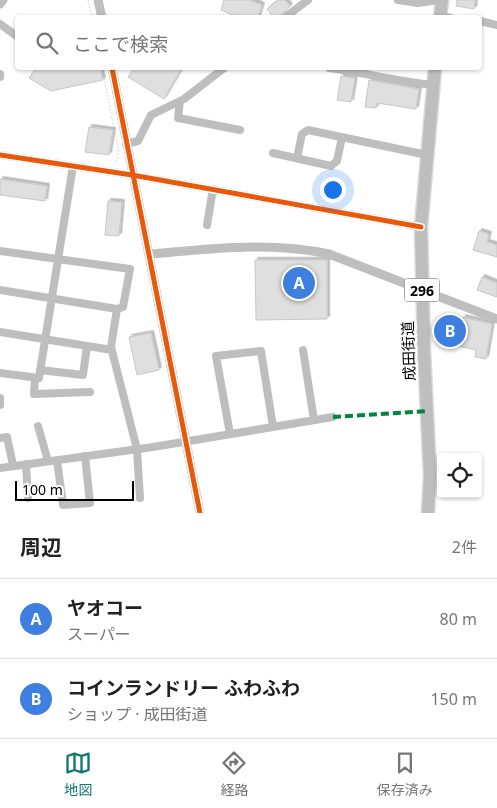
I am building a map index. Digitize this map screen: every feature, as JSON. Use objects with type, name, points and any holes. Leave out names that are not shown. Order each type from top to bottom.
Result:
[{"type":"highway","points":[[442,0],[444,15]]},
{"type":"highway","name":"成田街道","points":[[428,513],[430,475],[421,227],[435,70]]},
{"type":"street","points":[[0,4],[4,0]]},
{"type":"street","points":[[98,0],[101,15]]},
{"type":"street","points":[[288,15],[308,0]]},
{"type":"street","points":[[398,0],[418,3],[438,0]]},
{"type":"street","points":[[482,21],[497,24]]},
{"type":"street","points":[[0,24],[15,35]]},
{"type":"street","points":[[112,70],[200,513]]},
{"type":"street","points":[[126,144],[138,141],[151,115],[180,101],[221,70]]},
{"type":"street","points":[[342,70],[376,75],[402,82],[433,85]]},
{"type":"street","points":[[180,101],[178,118],[240,130]]},
{"type":"street","points":[[297,158],[304,131],[427,155]]},
{"type":"street","points":[[272,153],[331,166],[335,164],[342,137]]},
{"type":"street","points":[[0,155],[132,175],[421,227]]},
{"type":"street","points":[[0,373],[39,378],[73,166]]},
{"type":"street","points":[[207,225],[212,189]]},
{"type":"street","points":[[150,254],[250,246],[300,248],[329,254],[497,319]]},
{"type":"street","points":[[0,251],[130,269],[123,307],[117,309],[0,290]]},
{"type":"street","points":[[117,309],[112,350],[136,449],[140,498]]},
{"type":"street","points":[[0,332],[112,350]]},
{"type":"street","points":[[40,370],[82,375],[87,346]]},
{"type":"street","points":[[230,434],[216,356],[261,350],[274,426]]},
{"type":"street","points":[[304,350],[314,420]]},
{"type":"street","points":[[35,378],[34,394],[90,392]]},
{"type":"street","points":[[0,398],[0,405]]},
{"type":"street","points":[[0,468],[136,449],[334,417]]},
{"type":"street","points":[[38,426],[48,461]]},
{"type":"street","points":[[0,438],[7,437],[13,465]]},
{"type":"street","points":[[57,460],[64,505],[90,503],[85,456]]},
{"type":"street","points":[[26,464],[28,498]]},
{"type":"path","points":[[88,0],[91,15]]},
{"type":"path","points":[[102,70],[119,153],[117,160],[112,166]]},
{"type":"building","points":[[224,0],[250,0],[262,5],[259,15],[233,15],[221,10]]},
{"type":"building","points":[[278,0],[285,0],[290,6],[282,15],[272,15],[267,9]]},
{"type":"building","points":[[457,0],[475,0],[474,9],[456,6]]},
{"type":"building","points":[[35,70],[100,70],[103,80],[51,91],[29,78]]},
{"type":"building","points":[[133,70],[181,70],[164,99],[128,77]]},
{"type":"building","points":[[341,76],[355,78],[351,102],[337,100]]},
{"type":"building","points":[[369,80],[419,89],[416,109],[377,103],[376,108],[365,107]]},
{"type":"building","points":[[89,127],[113,130],[109,155],[85,152]]},
{"type":"building","points":[[0,179],[47,186],[45,201],[0,195]]},
{"type":"building","points":[[108,201],[122,202],[119,236],[105,235]]},
{"type":"building","points":[[479,231],[489,234],[487,242],[497,245],[497,257],[473,250]]},
{"type":"building","points":[[255,260],[327,260],[327,319],[256,320]]},
{"type":"building","points":[[482,277],[497,283],[497,297],[477,290]]},
{"type":"building","points":[[463,317],[492,324],[486,359],[475,357],[476,350],[458,346],[459,341],[444,337],[446,325],[451,320],[462,325]]},
{"type":"building","points":[[151,333],[159,370],[137,375],[129,337]]},
{"type":"marked path","points":[[333,417],[427,411]]},
{"type":"cycle path","points":[[112,70],[200,513]]},
{"type":"cycle path","points":[[0,155],[132,175],[421,227]]},
{"type":"place","name":"ヤオコー","points":[[299,283]]},
{"type":"place","name":"コインランドリー ふわふわ","points":[[450,331]]}]
